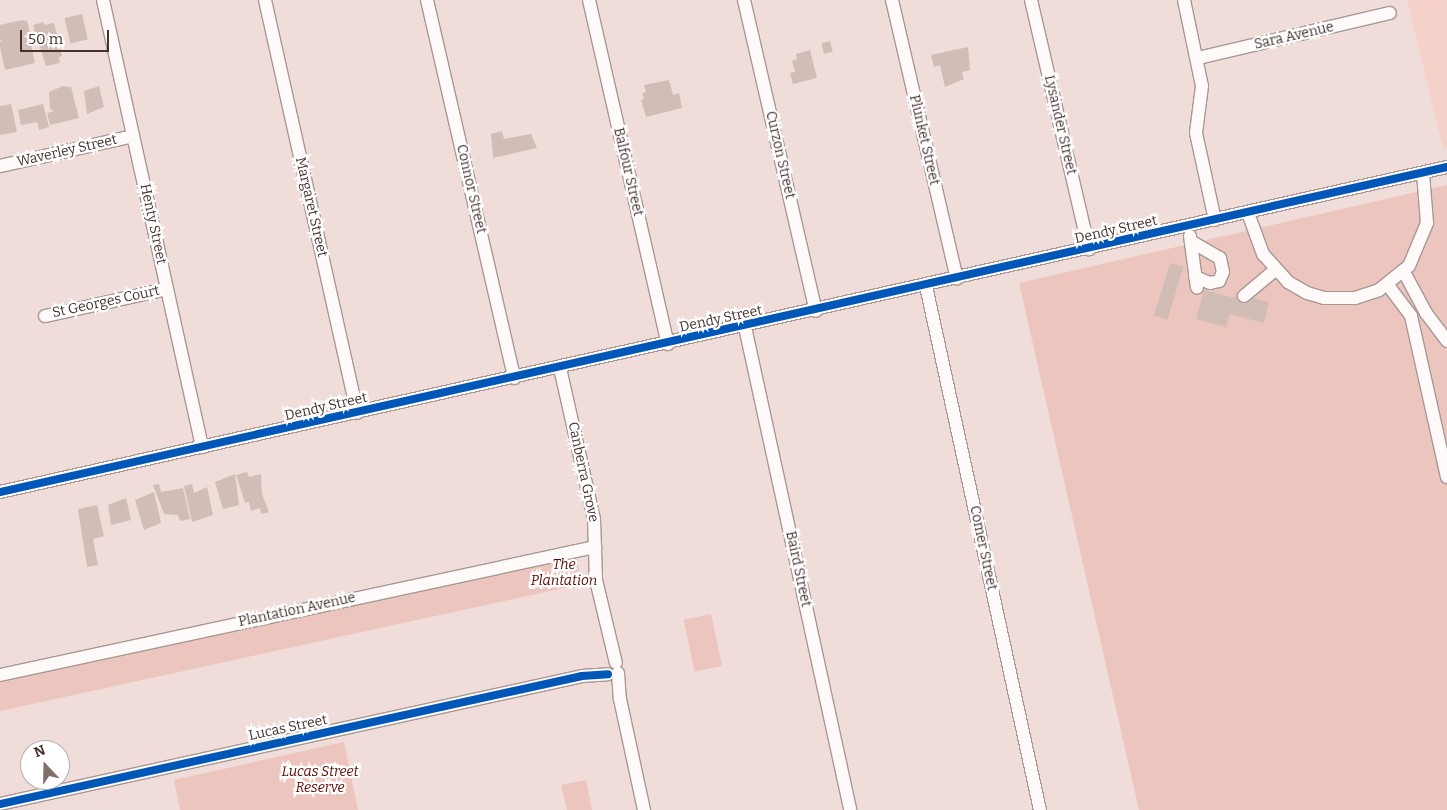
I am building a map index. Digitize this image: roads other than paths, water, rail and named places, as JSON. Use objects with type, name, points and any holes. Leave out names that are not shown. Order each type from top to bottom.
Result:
[{"type":"street","name":"Henty Street","points":[[103,0],[202,447]]},
{"type":"street","name":"Margaret Street","points":[[265,0],[357,413]]},
{"type":"street","name":"Connor Street","points":[[427,0],[514,378]]},
{"type":"street","name":"Balfour Street","points":[[588,0],[668,344]]},
{"type":"street","name":"Curzon Street","points":[[744,0],[816,311]]},
{"type":"street","name":"Plunket Street","points":[[892,0],[957,279]]},
{"type":"street","name":"Lysander Street","points":[[1031,0],[1089,249]]},
{"type":"street","points":[[1184,0],[1198,58],[1202,96],[1196,133],[1215,220]]},
{"type":"street","name":"Sara Avenue","points":[[1198,58],[1390,13]]},
{"type":"street","name":"Waverley Street","points":[[0,166],[133,136]]},
{"type":"street","name":"Dendy Street","points":[[0,492],[745,327],[1447,167]]},
{"type":"street","points":[[1248,213],[1257,243],[1275,270],[1298,289],[1324,298],[1355,298],[1387,284],[1404,272],[1416,252],[1426,223],[1423,173]]},
{"type":"street","points":[[1188,226],[1192,242],[1196,283],[1219,281],[1223,272],[1220,258],[1192,242]]},
{"type":"street","points":[[1244,296],[1275,270]]},
{"type":"street","points":[[1404,272],[1423,307],[1447,341]]},
{"type":"street","points":[[1387,284],[1411,316],[1447,477]]},
{"type":"street","name":"Comer Street","points":[[926,286],[1040,810]]},
{"type":"street","name":"St Georges Court","points":[[45,316],[167,289]]},
{"type":"street","points":[[1411,316],[1423,307]]},
{"type":"street","name":"Baird Street","points":[[745,327],[850,810]]},
{"type":"street","name":"Canberra Grove","points":[[560,368],[594,519],[594,568],[607,636],[611,669],[620,699],[644,810]]},
{"type":"street","name":"Plantation Avenue","points":[[0,675],[595,547]]},
{"type":"street","name":"Lucas Street","points":[[0,804],[611,669]]},
{"type":"park label","name":"The Plantation","points":[[564,574]]},
{"type":"park label","name":"Lucas Street Reserve","points":[[320,780]]}]
